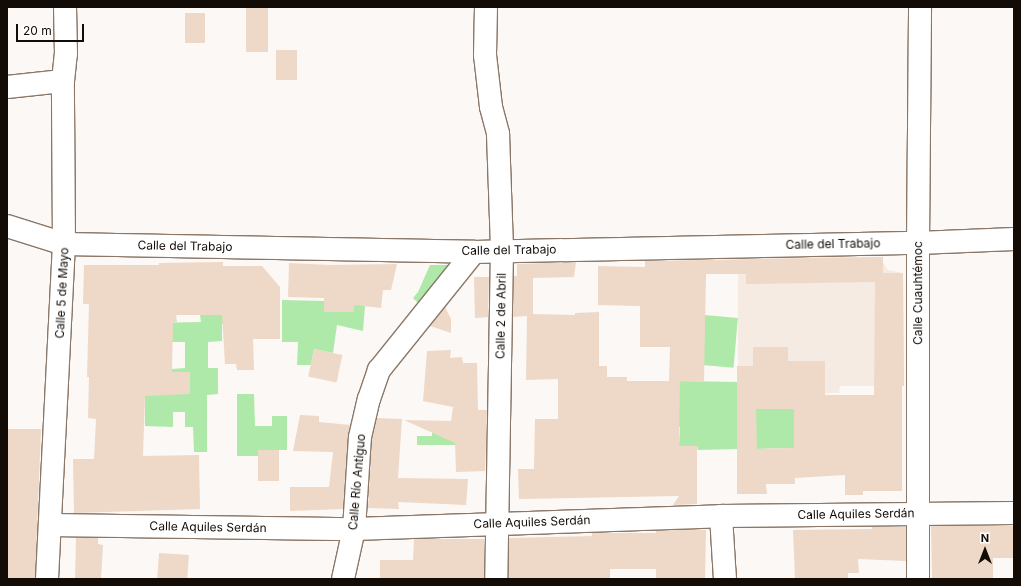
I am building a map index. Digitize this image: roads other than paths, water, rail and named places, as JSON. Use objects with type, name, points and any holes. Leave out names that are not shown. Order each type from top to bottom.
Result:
[{"type":"street","name":"Calle 5 de Mayo","points":[[47,579],[64,244],[64,81],[66,54],[64,7]]},
{"type":"street","name":"Calle 2 de Abril","points":[[486,7],[485,55],[491,107],[498,134],[502,250],[496,579]]},
{"type":"street","name":"Calle Cuauhtémoc","points":[[918,579],[920,7]]},
{"type":"street","points":[[7,87],[64,81]]},
{"type":"street","name":"Calle del Trabajo","points":[[7,226],[64,244],[474,252],[502,250],[918,243],[1014,239]]},
{"type":"street","name":"Calle Río Antiguo","points":[[343,579],[354,529],[360,437],[369,399],[379,370],[474,252]]},
{"type":"street","name":"Calle Aquiles Serdán","points":[[50,525],[354,529],[721,516],[1014,513]]},
{"type":"street","points":[[721,516],[725,579]]}]
